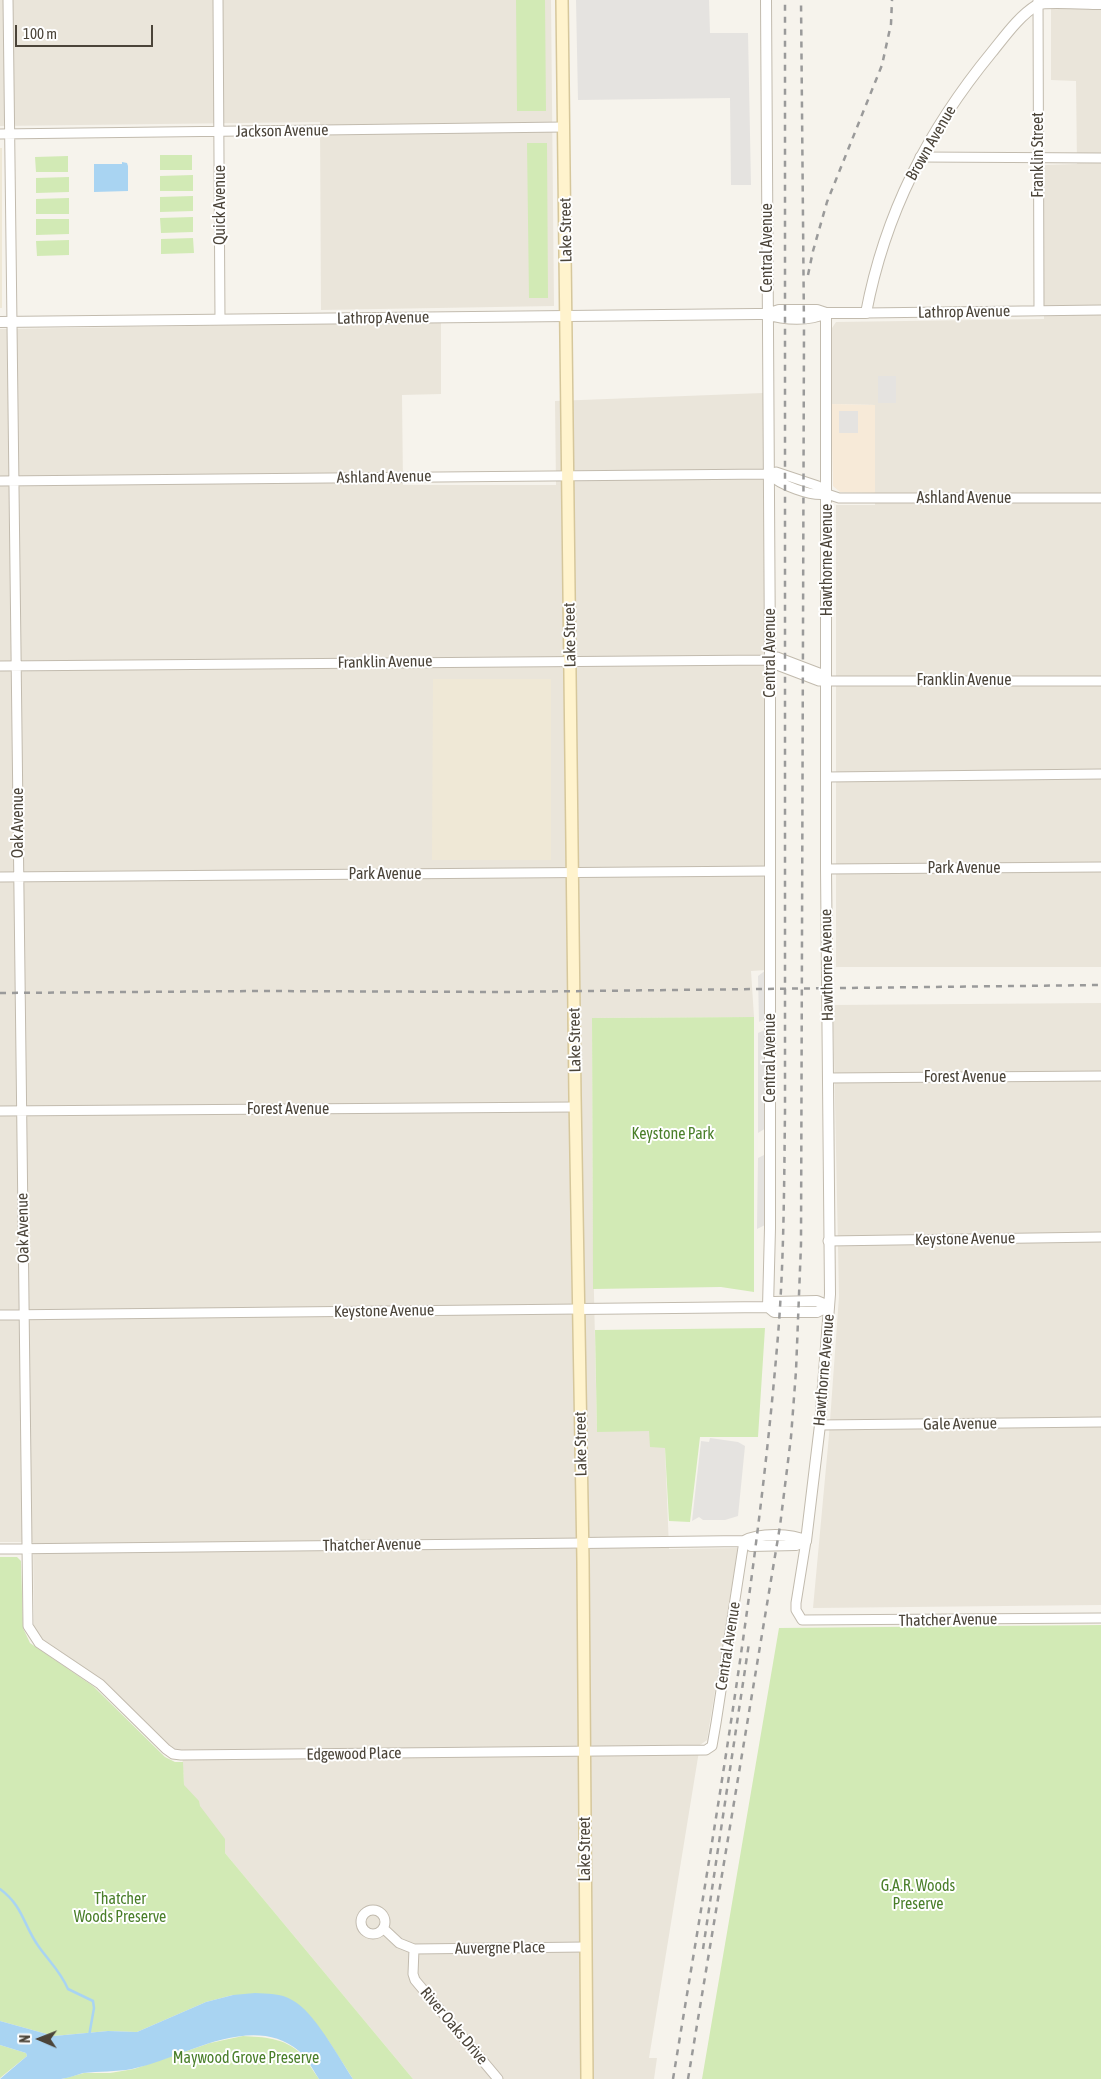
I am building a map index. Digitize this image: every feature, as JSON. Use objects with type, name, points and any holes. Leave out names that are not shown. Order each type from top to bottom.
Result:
[{"type":"main road","name":"Lake Street","points":[[562,0],[575,1106],[583,1543],[587,2079]]},
{"type":"street","name":"Oak Avenue","points":[[8,0],[4,134],[12,321],[28,1626],[39,1643]]},
{"type":"street","name":"Quick Avenue","points":[[218,0],[220,319]]},
{"type":"street","name":"Central Avenue","points":[[766,0],[770,660],[770,1228],[768,1307]]},
{"type":"street","points":[[1040,1],[1101,4]]},
{"type":"street","name":"Brown Avenue","points":[[866,313],[878,263],[899,201],[935,130],[973,75],[1021,18],[1040,1]]},
{"type":"street","name":"Franklin Street","points":[[1039,311],[1040,1]]},
{"type":"street","name":"Jackson Avenue","points":[[4,134],[564,127]]},
{"type":"street","points":[[920,157],[1101,158]]},
{"type":"street","name":"Lathrop Avenue","points":[[0,322],[767,314],[779,310],[818,310],[826,313],[1101,310]]},
{"type":"street","name":"Hawthorne Avenue","points":[[798,1615],[796,1603],[806,1541],[820,1425],[830,1306],[826,869],[826,313]]},
{"type":"street","name":"Ashland Avenue","points":[[0,481],[769,474],[776,472],[818,486],[827,494],[839,498],[1101,498]]},
{"type":"street","name":"Franklin Avenue","points":[[0,666],[570,660],[770,660],[777,657],[819,673],[827,680],[1101,681]]},
{"type":"street","points":[[827,777],[1101,774]]},
{"type":"street","name":"Park Avenue","points":[[826,869],[1101,867]]},
{"type":"street","name":"Park Avenue","points":[[0,877],[770,871]]},
{"type":"street","name":"Forest Avenue","points":[[828,1078],[1101,1076]]},
{"type":"street","name":"Forest Avenue","points":[[0,1111],[575,1106]]},
{"type":"street","name":"Keystone Avenue","points":[[828,1240],[1101,1237]]},
{"type":"street","name":"Keystone Avenue","points":[[0,1315],[768,1307],[774,1302],[808,1301],[816,1301],[830,1306]]},
{"type":"street","name":"Gale Avenue","points":[[820,1425],[1101,1422]]},
{"type":"street","name":"Central Avenue","points":[[709,1749],[716,1723],[744,1541]]},
{"type":"street","name":"Thatcher Avenue","points":[[0,1549],[744,1541],[751,1546],[796,1546],[806,1541]]},
{"type":"street","name":"Thatcher Avenue","points":[[798,1615],[802,1620],[807,1621],[1101,1618]]},
{"type":"street","name":"Edgewood Place","points":[[39,1643],[100,1684],[173,1754],[709,1749]]},
{"type":"street","points":[[383,1928],[399,1943],[414,1949]]},
{"type":"street","name":"Auvergne Place","points":[[414,1949],[585,1947]]},
{"type":"street","name":"River Oaks Drive","points":[[414,1949],[413,1974],[415,1980],[498,2079]]},
{"type":"shaded area","points":[[0,0],[551,0],[554,306],[321,310],[320,122],[0,126]]},
{"type":"shaded area","points":[[576,0],[709,0],[710,33],[748,33],[751,185],[731,185],[730,98],[578,100]]},
{"type":"shaded area","points":[[1101,0],[1101,967],[836,967],[836,505],[875,505],[875,405],[831,404],[832,328],[836,322],[1044,319],[1044,165],[1077,164],[1076,81],[1051,80],[1051,2]]},
{"type":"shaded area","points":[[0,148],[2,148],[2,308],[0,308]]},
{"type":"shaded area","points":[[441,322],[441,394],[402,395],[403,485],[556,485],[555,401],[763,393],[766,970],[751,971],[754,1017],[592,1018],[593,1250],[597,1431],[650,1431],[665,1448],[669,1549],[738,1548],[707,1740],[700,1745],[649,2058],[657,2058],[654,2079],[413,2079],[225,1853],[184,1786],[182,1751],[169,1745],[101,1679],[38,1636],[34,1626],[33,1542],[0,1542],[0,329]]},
{"type":"shaded area","points":[[878,376],[896,376],[896,403],[878,403]]},
{"type":"shaded area","points":[[831,404],[875,405],[875,493],[840,492],[833,486]]},
{"type":"shaded area","points":[[839,411],[858,411],[858,433],[839,433]]},
{"type":"shaded area","points":[[433,679],[551,679],[551,860],[432,860]]},
{"type":"shaded area","points":[[766,970],[766,1018],[759,1022],[758,976]]},
{"type":"shaded area","points":[[1101,1003],[1101,1605],[813,1608],[829,1435],[839,1296],[833,1005]]},
{"type":"shaded area","points":[[767,1029],[766,1128],[758,1133],[758,1033]]},
{"type":"shaded area","points":[[766,1154],[765,1225],[757,1229],[758,1158]]},
{"type":"shaded area","points":[[710,1438],[738,1442],[745,1446],[738,1516],[725,1520],[703,1520],[699,1517],[692,1521],[701,1441],[709,1442]]},
{"type":"green space","points":[[516,0],[545,0],[546,111],[517,111]]},
{"type":"green space","points":[[527,143],[547,143],[548,298],[529,298]]},
{"type":"green space","points":[[160,155],[192,155],[192,170],[160,170]]},
{"type":"green space","points":[[68,156],[68,172],[36,172],[35,157]]},
{"type":"green space","points":[[193,175],[193,191],[160,191],[160,176]]},
{"type":"green space","points":[[69,177],[69,192],[36,193],[36,178]]},
{"type":"green space","points":[[193,196],[193,211],[160,212],[160,197]]},
{"type":"green space","points":[[69,198],[69,214],[36,214],[36,199]]},
{"type":"green space","points":[[193,217],[193,232],[161,233],[160,218]]},
{"type":"green space","points":[[36,219],[69,219],[69,234],[36,235]]},
{"type":"green space","points":[[193,238],[194,253],[161,254],[161,239]]},
{"type":"green space","points":[[69,240],[69,255],[37,256],[36,241]]},
{"type":"green space","name":"Keystone Park","points":[[754,1017],[754,1292],[721,1287],[593,1289],[592,1018]]},
{"type":"green space","points":[[765,1328],[758,1437],[700,1437],[690,1522],[669,1521],[665,1448],[650,1447],[649,1431],[597,1432],[595,1330]]},
{"type":"green space","name":"Thatcher Woods Preserve","points":[[0,1557],[17,1557],[21,1561],[23,1628],[30,1643],[93,1686],[165,1757],[175,1762],[183,1762],[184,1785],[199,1801],[200,1806],[225,1839],[225,1853],[413,2079],[353,2079],[328,2040],[307,2013],[233,1995],[206,2002],[137,2032],[108,2031],[54,2036],[0,2021]]},
{"type":"green space","name":"G.A.R. Woods Preserve","points":[[1101,1625],[1101,2079],[702,2079],[779,1628]]},
{"type":"green space","name":"Maywood Grove Preserve","points":[[243,2036],[266,2038],[288,2044],[303,2056],[319,2079],[62,2079],[84,2073],[110,2073],[134,2069],[210,2043]]},
{"type":"green space","points":[[0,2045],[26,2053],[27,2056],[0,2078]]},
{"type":"water","points":[[122,162],[127,163],[128,166],[128,191],[94,192],[94,164],[122,164]]},
{"type":"water","points":[[255,1993],[283,1996],[300,2006],[317,2024],[353,2079],[319,2079],[299,2051],[280,2040],[260,2036],[238,2036],[216,2041],[152,2064],[132,2069],[83,2073],[61,2079],[0,2079],[27,2056],[26,2053],[0,2045],[0,2021],[54,2036],[108,2031],[137,2032],[206,2002],[233,1995]]},
{"type":"waterway","points":[[0,1889],[19,1909],[34,1939],[68,1989],[93,2001],[94,2008],[89,2036]]},
{"type":"railway","points":[[673,2079],[718,1805],[758,1531],[777,1347],[781,1288],[785,1112],[785,0]]},
{"type":"railway","points":[[688,2079],[780,1526],[791,1437],[796,1371],[801,1244],[804,328],[801,0]]},
{"type":"railway","points":[[808,275],[827,202],[882,65],[891,24],[892,0]]},
{"type":"railway","points":[[0,993],[501,992],[1101,985]]},
{"type":"railway","points":[[703,1949],[749,1643]]}]
